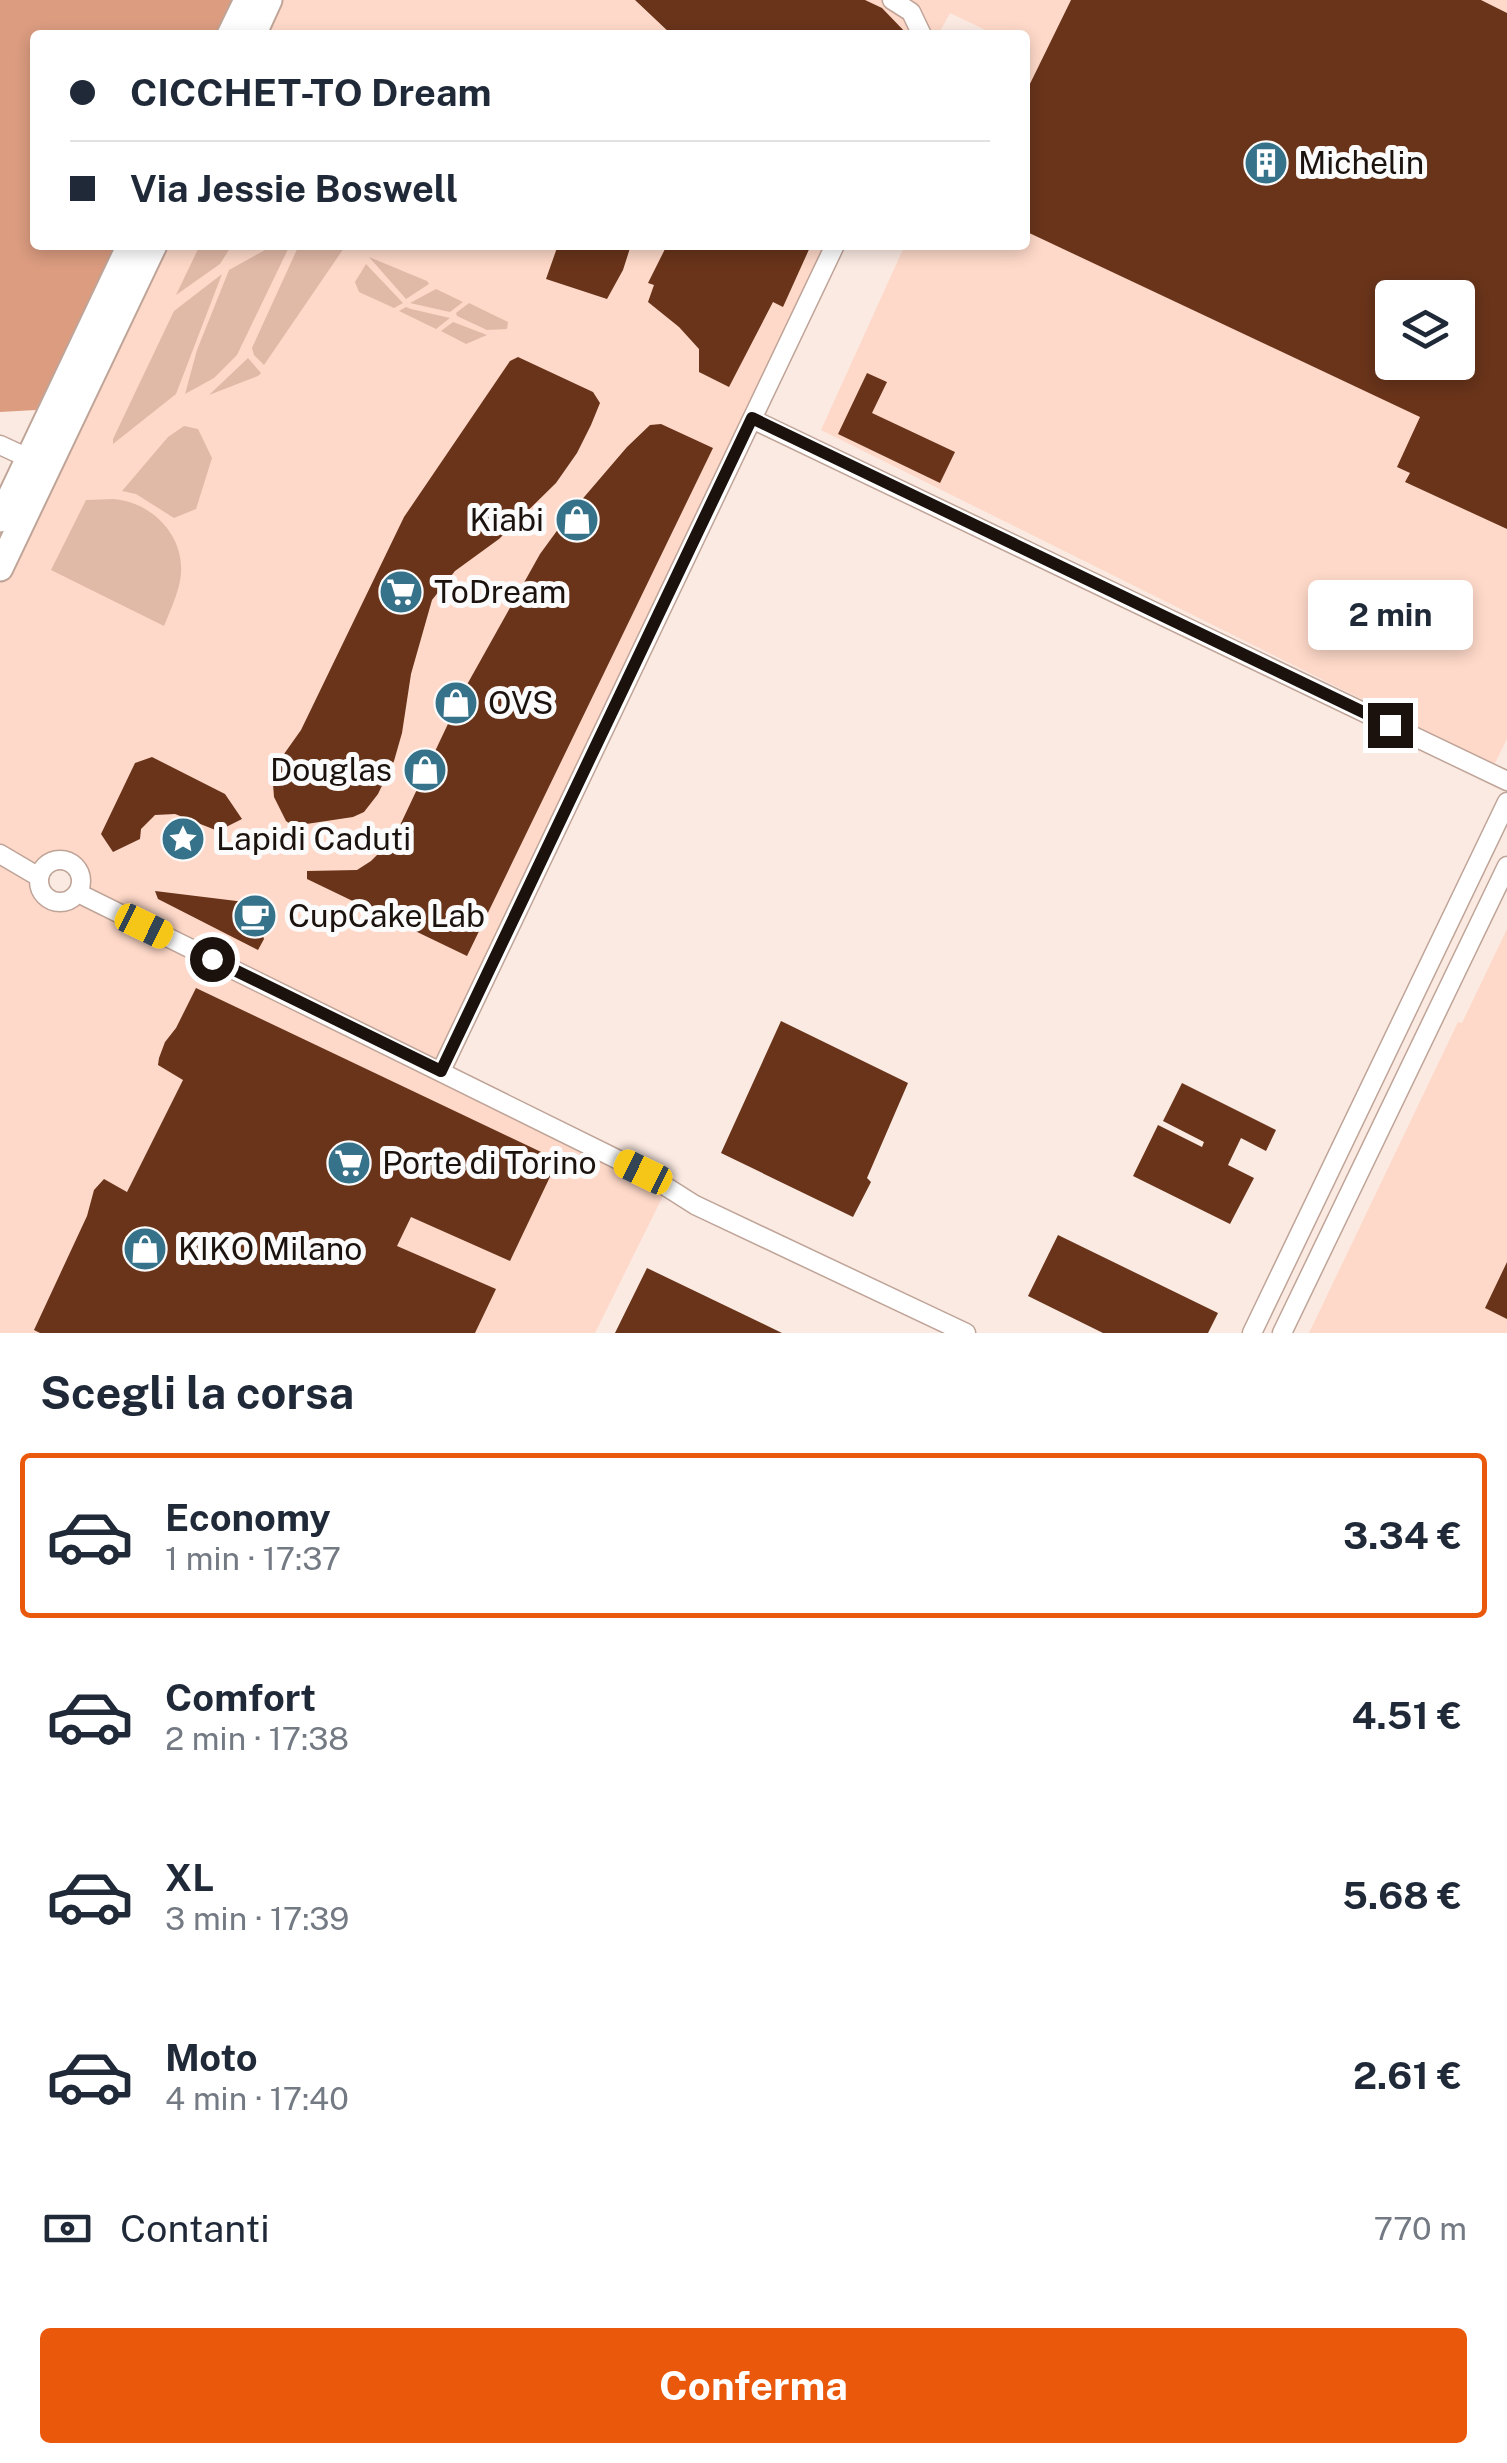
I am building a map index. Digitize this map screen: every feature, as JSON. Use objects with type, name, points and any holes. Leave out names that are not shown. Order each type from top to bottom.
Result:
[{"type":"main road","points":[[232,30],[246,0]]},
{"type":"main road","points":[[254,30],[269,0]]},
{"type":"main road","points":[[0,568],[39,463],[128,250]]},
{"type":"main road","points":[[0,518],[39,463],[151,250]]},
{"type":"street","points":[[892,0],[911,12],[920,30]]},
{"type":"street","points":[[441,1071],[832,250]]},
{"type":"street","points":[[752,418],[1507,781]]},
{"type":"street","points":[[0,445],[39,463]]},
{"type":"street","points":[[1252,1333],[1507,802]]},
{"type":"street","points":[[0,854],[39,877]]},
{"type":"street","points":[[67,861],[80,875],[78,893],[68,901],[54,902],[41,892],[39,877],[48,864],[67,861]]},
{"type":"street","points":[[1282,1333],[1507,866]]},
{"type":"street","points":[[78,893],[643,1172],[695,1205],[966,1333]]},
{"type":"street","points":[[1446,928],[1471,940]]},
{"type":"shaded area","points":[[0,0],[237,0],[222,30],[30,30],[30,250],[115,250],[36,410],[0,412]]},
{"type":"shaded area","name":"Michelin","points":[[269,0],[1507,0],[1507,739],[1494,765],[821,430],[903,250],[1030,250],[1030,30],[986,30],[950,13],[941,30],[255,30]]},
{"type":"shaded area","points":[[152,250],[834,250],[441,1071],[667,1188],[595,1333],[0,1333],[0,568]],"holes":[[[54,861],[73,864],[81,875],[81,887],[68,901],[48,899],[39,887],[43,868]]]},
{"type":"shaded area","points":[[198,250],[229,250],[220,264],[176,295]]},
{"type":"shaded area","points":[[265,250],[288,250],[237,355],[214,378],[185,394],[197,350],[229,270]]},
{"type":"shaded area","points":[[297,250],[343,250],[264,365],[252,348]]},
{"type":"shaded area","points":[[369,257],[427,281],[429,284],[406,299]]},
{"type":"shaded area","points":[[366,264],[403,303],[394,308],[359,292],[355,282]]},
{"type":"shaded area","points":[[222,274],[176,394],[113,444],[174,311]]},
{"type":"shaded area","points":[[436,289],[463,302],[450,312],[410,303]]},
{"type":"shaded area","points":[[469,303],[508,322],[507,329],[487,330],[457,316]]},
{"type":"shaded area","points":[[406,307],[450,318],[436,329],[399,311]]},
{"type":"shaded area","points":[[453,322],[487,335],[466,344],[441,331]]},
{"type":"shaded area","points":[[248,358],[261,373],[258,376],[209,395]]},
{"type":"shaded area","points":[[184,426],[198,429],[212,458],[196,509],[174,518],[136,494],[122,491],[168,437]]},
{"type":"shaded area","points":[[113,499],[142,507],[154,515],[165,525],[179,551],[180,581],[164,626],[51,570],[86,500]]},
{"type":"shaded area","points":[[1507,929],[1507,1333],[1309,1333],[1458,1022],[1462,1023]]},
{"type":"building","points":[[635,0],[865,0],[882,8],[903,30],[667,30]]},
{"type":"building","name":"Michelin","points":[[1071,0],[1481,0],[1507,13],[1507,529],[1405,482],[1410,473],[1397,467],[1420,417],[1030,233],[1030,84]]},
{"type":"building","points":[[556,250],[629,250],[607,299],[546,279]]},
{"type":"building","points":[[664,250],[809,250],[783,307],[773,302],[729,387],[699,372],[699,349],[648,302],[654,285],[648,283]]},
{"type":"building","name":"ToDream","points":[[518,357],[593,392],[600,403],[591,425],[556,483],[499,539],[455,571],[432,600],[411,674],[402,733],[378,794],[364,812],[353,817],[293,826],[286,821],[274,797],[272,771],[301,730],[404,517],[510,361]]},
{"type":"building","points":[[867,373],[887,382],[872,413],[955,452],[940,483],[838,434]]},
{"type":"building","points":[[661,424],[713,448],[467,956],[307,879],[307,871],[357,870],[394,838],[464,690],[540,554],[627,447],[650,425]]},
{"type":"building","points":[[152,757],[225,794],[242,819],[218,831],[175,814],[155,815],[141,829],[140,839],[113,852],[101,834],[135,763]]},
{"type":"building","points":[[155,891],[253,903],[264,939],[258,950],[158,899]]},
{"type":"building","name":"Porte di Torino","points":[[196,988],[558,1160],[510,1261],[411,1217],[397,1246],[496,1289],[475,1333],[34,1330],[87,1216],[94,1190],[104,1179],[127,1192],[183,1080],[158,1065],[165,1042]]},
{"type":"building","points":[[781,1021],[908,1083],[867,1178],[871,1182],[853,1217],[721,1153]]},
{"type":"building","points":[[1182,1083],[1276,1130],[1266,1151],[1241,1138],[1228,1165],[1254,1178],[1230,1224],[1133,1176],[1158,1125],[1202,1147],[1204,1142],[1163,1121]]},
{"type":"building","points":[[1058,1235],[1218,1313],[1208,1333],[1103,1333],[1028,1296]]},
{"type":"building","points":[[1507,1262],[1507,1319],[1485,1308]]},
{"type":"building","points":[[647,1268],[782,1333],[615,1333]]},
{"type":"place","name":"Michelin","points":[[1266,163]]},
{"type":"place","name":"Kiabi","points":[[577,520]]},
{"type":"place","name":"ToDream","points":[[401,592]]},
{"type":"place","name":"OVS","points":[[456,703]]},
{"type":"place","name":"Douglas","points":[[425,770]]},
{"type":"place","name":"Lapidi Caduti","points":[[183,839]]},
{"type":"place","name":"CupCake Lab","points":[[255,916]]},
{"type":"place","name":"Porte di Torino","points":[[349,1163]]},
{"type":"place","name":"KIKO Milano","points":[[145,1249]]},
{"type":"route","points":[[212,959],[441,1071],[752,418],[1390,725]]}]
